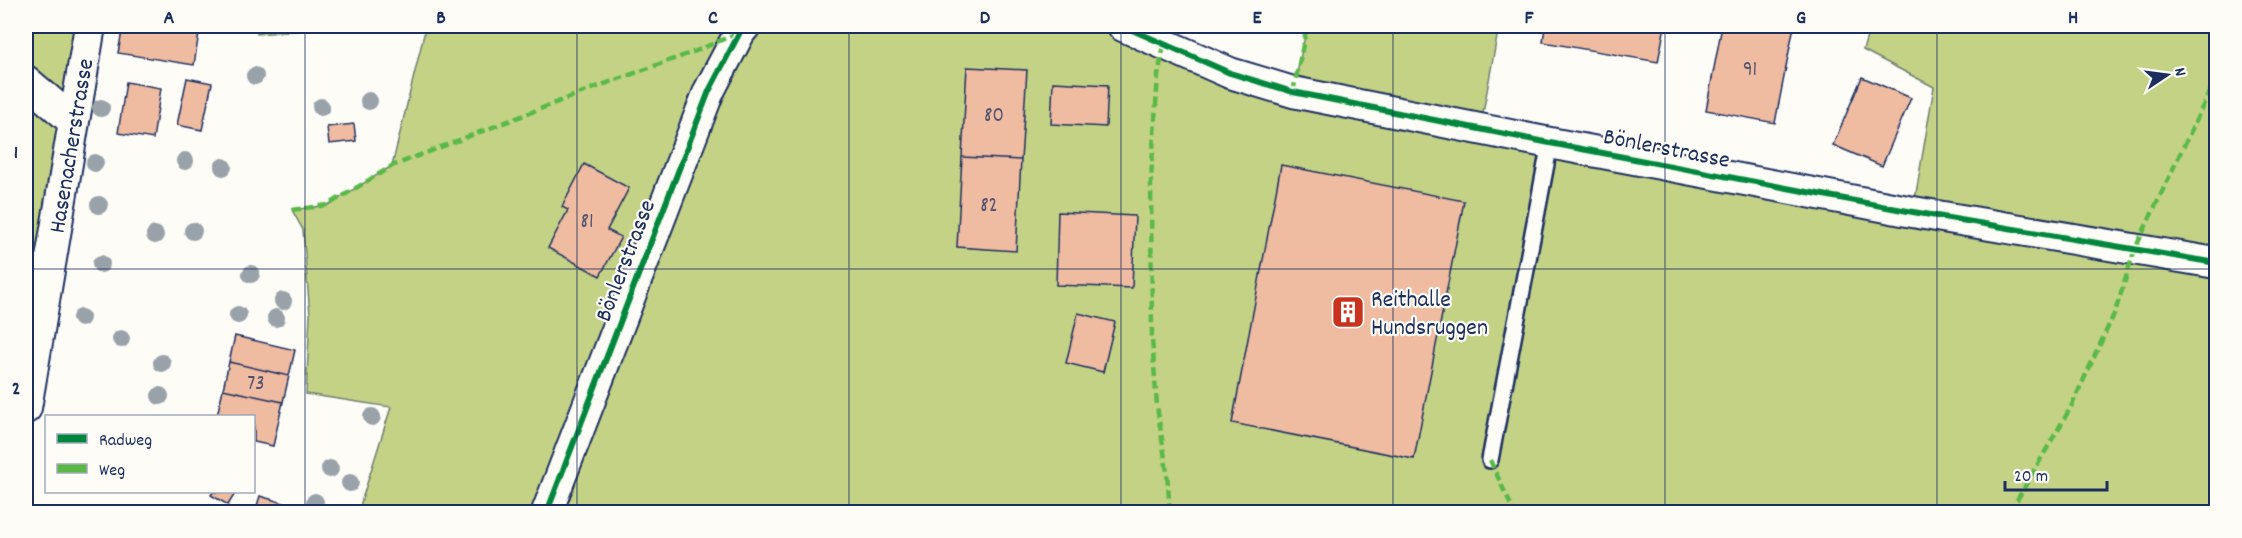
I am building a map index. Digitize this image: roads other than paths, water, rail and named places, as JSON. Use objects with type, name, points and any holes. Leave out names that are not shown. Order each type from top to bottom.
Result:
[{"type":"street","name":"Hasenacherstrasse","points":[[26,408],[90,26]]},
{"type":"street","name":"Bönlerstrasse","points":[[547,513],[709,91],[745,26]]},
{"type":"street","name":"Bönlerstrasse","points":[[1123,26],[1230,73],[1293,92],[1913,212],[2217,263]]},
{"type":"street","points":[[26,81],[73,122]]},
{"type":"lane","points":[[1490,460],[1550,143]]},
{"type":"place","name":"Reithalle Hundsruggen","points":[[1348,312]]}]
